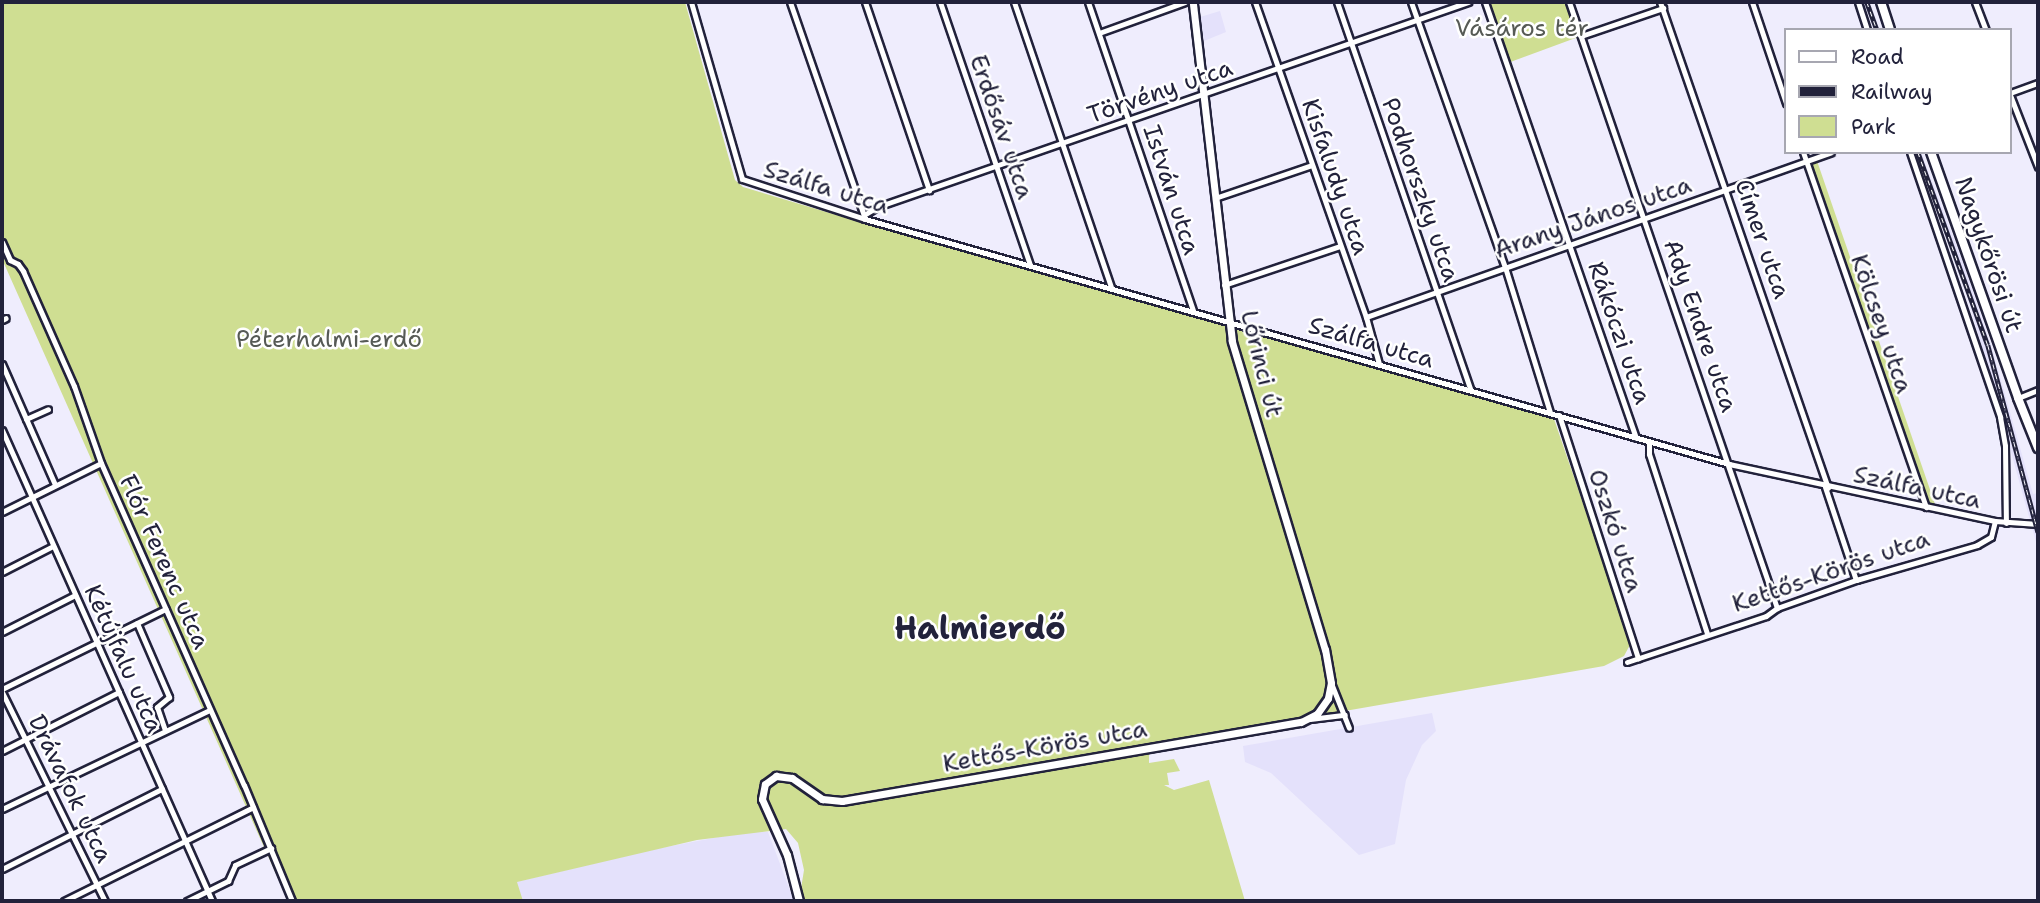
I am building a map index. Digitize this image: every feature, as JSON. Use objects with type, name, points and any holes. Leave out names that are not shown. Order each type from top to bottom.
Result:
[{"type":"main road","points":[[1881,2],[1889,28]]},
{"type":"main road","name":"Nagykőrösi út","points":[[1932,154],[2038,448]]},
{"type":"street","name":"Szálfa utca","points":[[691,2],[742,179],[1030,265],[1729,464],[1995,522]]},
{"type":"street","points":[[790,2],[864,217]]},
{"type":"street","points":[[865,2],[929,190]]},
{"type":"street","name":"Erdősáv utca","points":[[940,2],[1030,265]]},
{"type":"street","points":[[1014,2],[1111,287]]},
{"type":"street","name":"István utca","points":[[1088,2],[1193,310]]},
{"type":"street","points":[[1099,33],[1185,2]]},
{"type":"street","name":"Lőrinci út","points":[[1193,2],[1228,321],[1268,467],[1325,650],[1331,683]]},
{"type":"street","name":"Kisfaludy utca","points":[[1255,2],[1366,317],[1379,364]]},
{"type":"street","name":"Podhorszky utca","points":[[1337,2],[1470,389]]},
{"type":"street","points":[[1411,2],[1505,267],[1550,412]]},
{"type":"street","name":"Törvény utca","points":[[864,217],[877,207],[1063,145],[1468,2]]},
{"type":"street","name":"Rákóczi utca","points":[[1485,2],[1636,438]]},
{"type":"street","name":"Ady Endre utca","points":[[1569,2],[1777,608]]},
{"type":"street","points":[[1752,2],[1784,97]]},
{"type":"street","points":[[1858,2],[1866,28]]},
{"type":"street","points":[[1975,2],[1985,28]]},
{"type":"street","points":[[1581,36],[1661,5]]},
{"type":"street","name":"Címer utca","points":[[1661,5],[1727,190],[1856,580]]},
{"type":"street","points":[[2012,93],[2038,83]]},
{"type":"street","points":[[2012,99],[2038,167]]},
{"type":"street","name":"Kölcsey utca","points":[[1804,154],[1927,507]]},
{"type":"street","name":"Arany János utca","points":[[1366,317],[1826,154]]},
{"type":"street","points":[[1911,154],[2000,417],[2005,446],[2006,523]]},
{"type":"street","points":[[1215,198],[1312,165]]},
{"type":"street","name":"Flór Ferenc utca","points":[[2,242],[10,260],[18,264],[23,271],[74,386],[101,463],[292,901]]},
{"type":"street","points":[[1224,285],[1340,246]]},
{"type":"street","points":[[2,264],[10,260]]},
{"type":"street","points":[[2,364],[55,485]]},
{"type":"street","points":[[2018,398],[2038,390]]},
{"type":"street","points":[[26,419],[48,409]]},
{"type":"street","name":"Oszkó utca","points":[[1559,415],[1637,658]]},
{"type":"street","name":"Kétújfalu utca","points":[[2,430],[4,440],[32,496],[212,901]]},
{"type":"street","points":[[1649,442],[1649,454],[1707,634]]},
{"type":"street","points":[[2,512],[101,463]]},
{"type":"street","points":[[1995,522],[2038,524]]},
{"type":"street","name":"Kettős-Körös utca","points":[[1627,662],[1766,616],[1777,608],[1856,580],[1977,545],[1991,537],[1995,522]]},
{"type":"street","points":[[2,572],[53,545]]},
{"type":"street","points":[[2,632],[75,594]]},
{"type":"street","points":[[2,690],[165,609]]},
{"type":"street","points":[[137,623],[169,696],[157,707],[165,730]]},
{"type":"street","points":[[1331,683],[1349,728]]},
{"type":"street","points":[[1309,719],[1325,703],[1331,683]]},
{"type":"street","name":"Drávafok utca","points":[[2,690],[105,901]]},
{"type":"street","points":[[2,751],[119,692]]},
{"type":"street","points":[[2,809],[211,710]]},
{"type":"street","name":"Kettős-Körös utca","points":[[799,901],[787,855],[762,799],[763,789],[771,778],[787,776],[816,797],[842,801],[1095,760],[1309,719],[1345,715]]},
{"type":"street","points":[[2,869],[162,789]]},
{"type":"street","points":[[64,901],[253,807]]},
{"type":"street","points":[[187,901],[230,880],[235,865],[271,848]]},
{"type":"shaded area","points":[[1220,11],[1226,32],[1204,41],[1200,17]]},
{"type":"shaded area","points":[[1917,154],[1922,154],[1965,268],[1994,355],[2033,494],[2038,493],[2038,549],[1960,269]]},
{"type":"shaded area","points":[[1432,713],[1436,731],[1422,745],[1406,780],[1395,844],[1359,855],[1271,773],[1245,762],[1243,746]]},
{"type":"shaded area","points":[[745,832],[768,832],[794,901],[523,901],[516,882],[655,849]]},
{"type":"green space","name":"Péterhalmi-erdő","points":[[2,2],[685,2],[735,180],[743,187],[910,237],[973,252],[1554,419],[1631,643],[1624,656],[1604,666],[1149,745],[1149,763],[1174,759],[1180,771],[1167,773],[1169,785],[1164,785],[1174,790],[1209,780],[1245,901],[794,901],[793,897],[800,895],[804,870],[798,843],[786,829],[697,840],[517,882],[523,901],[288,901],[2,259]]},
{"type":"green space","name":"Vásáros tér","points":[[1485,2],[1569,2],[1581,36],[1505,64]]},
{"type":"green space","points":[[1816,158],[1937,510],[1926,507],[1807,162]]},
{"type":"railway","points":[[1867,2],[1876,28]]},
{"type":"railway","points":[[1919,154],[1988,345],[2038,532]]},
{"type":"district","name":"Halmierdő","points":[[980,628]]}]
